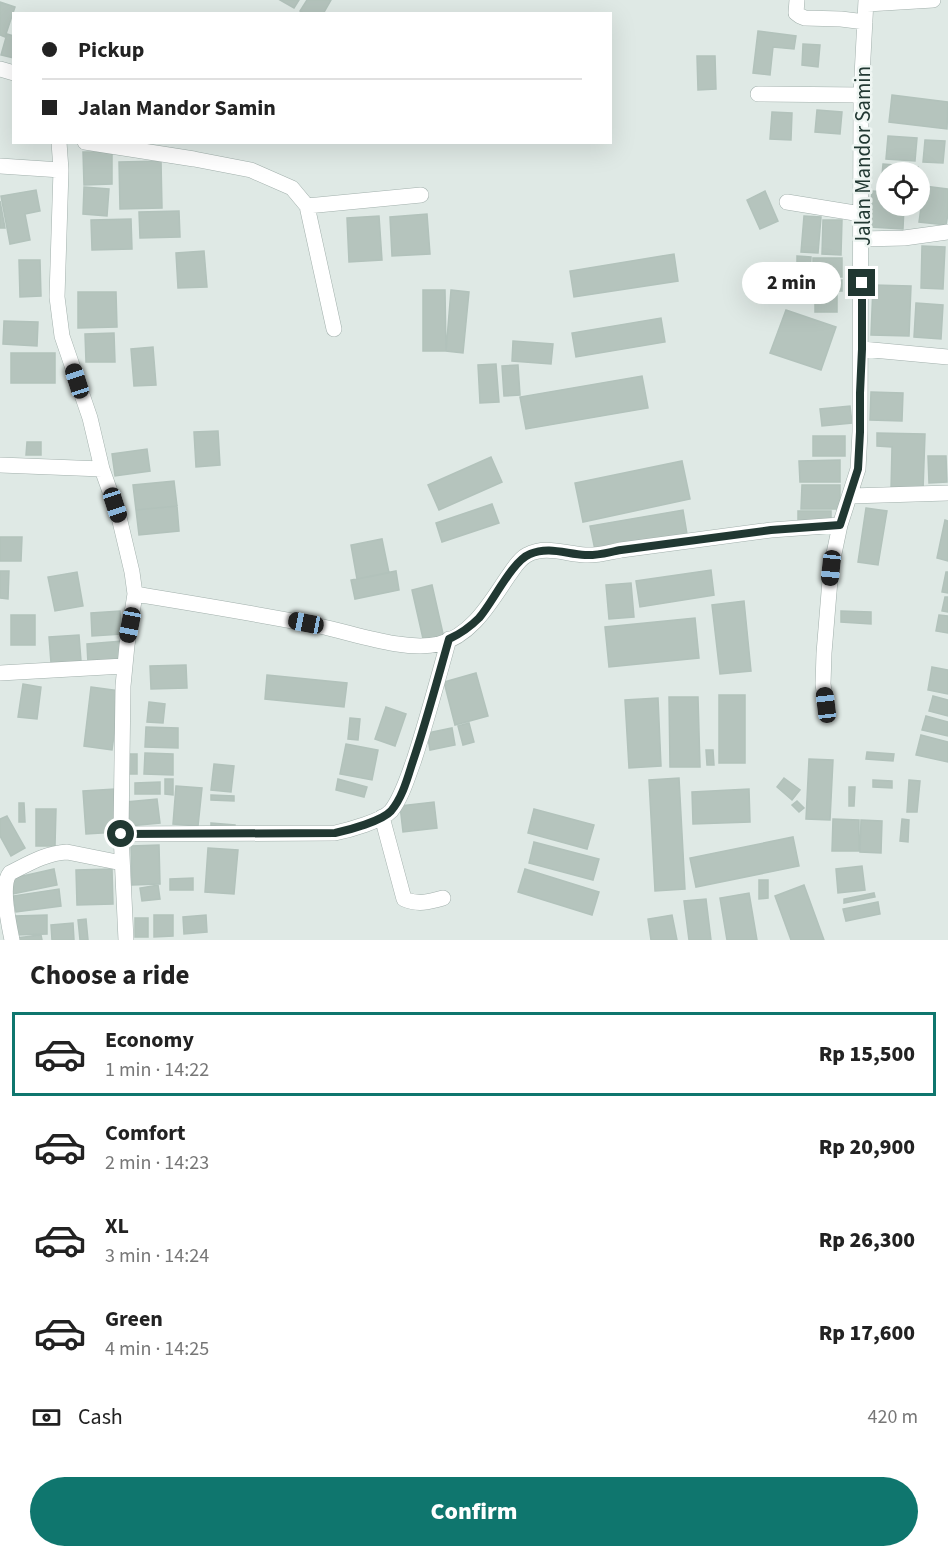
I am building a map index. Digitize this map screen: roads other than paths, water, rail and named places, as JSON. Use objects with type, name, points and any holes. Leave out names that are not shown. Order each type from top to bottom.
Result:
[{"type":"street","points":[[796,0],[796,13],[805,18],[866,22]]},
{"type":"street","points":[[866,2],[933,0]]},
{"type":"street","name":"Jalan Mandor Samin","points":[[826,705],[823,684],[826,611],[831,568],[840,525],[858,469],[862,349],[861,95],[866,2]]},
{"type":"street","points":[[758,94],[861,95]]},
{"type":"street","points":[[59,144],[61,170],[57,297],[62,336],[90,418],[102,469],[119,517],[135,594],[124,666],[127,707],[121,834],[126,940]]},
{"type":"street","points":[[98,144],[251,170],[292,188],[307,206],[334,329]]},
{"type":"street","points":[[0,166],[61,170]]},
{"type":"street","points":[[307,206],[421,195]]},
{"type":"street","points":[[787,202],[861,214]]},
{"type":"street","points":[[862,239],[904,238],[948,232]]},
{"type":"street","points":[[862,349],[948,357]]},
{"type":"street","points":[[0,465],[102,469]]},
{"type":"street","points":[[850,496],[948,493]]},
{"type":"street","points":[[135,594],[273,617],[413,646],[440,644],[462,633],[479,618],[518,563],[527,555],[536,552],[555,550],[587,555],[771,530],[840,525]]},
{"type":"street","points":[[121,834],[335,833],[351,830],[382,817],[390,811],[405,786],[449,639]]},
{"type":"street","points":[[0,673],[124,666]]},
{"type":"street","points":[[382,817],[404,899],[412,903],[427,903],[443,898]]},
{"type":"street","points":[[12,940],[6,897],[6,878],[10,873],[48,855],[67,852],[122,863]]}]
